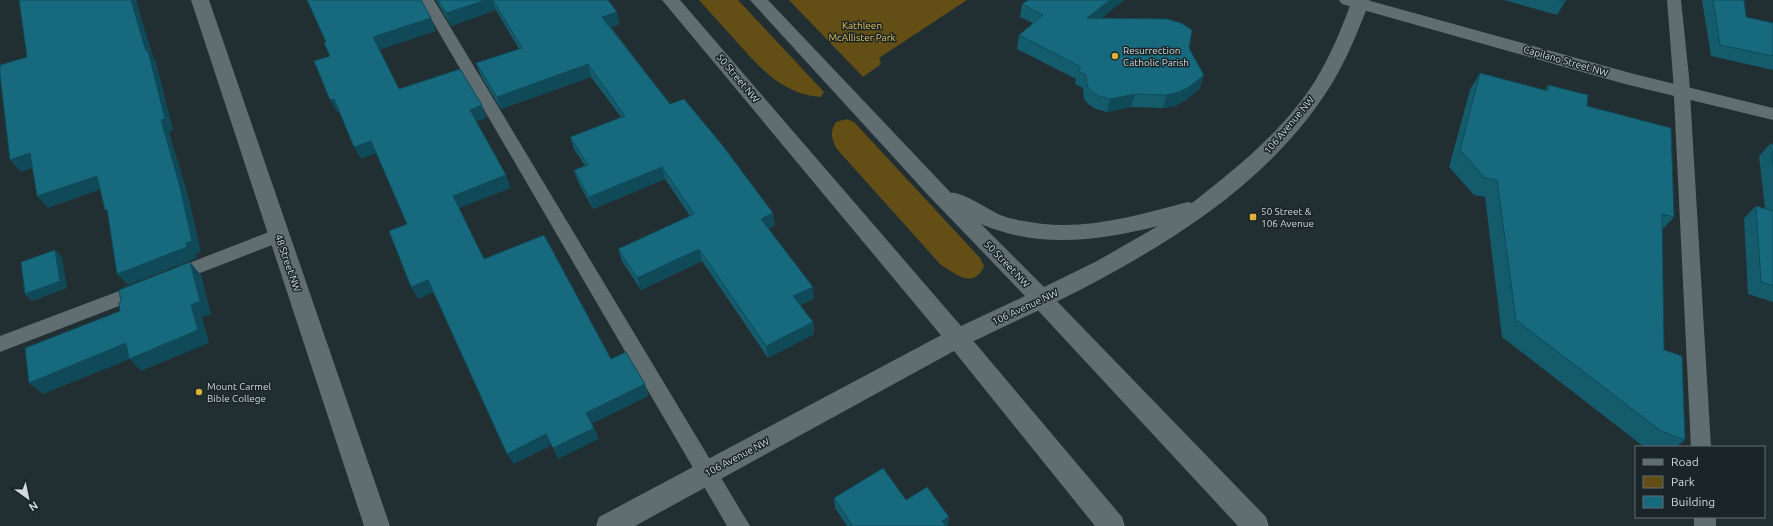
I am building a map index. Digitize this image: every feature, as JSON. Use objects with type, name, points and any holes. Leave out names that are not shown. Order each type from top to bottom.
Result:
[{"type":"main road","name":"48 Street NW","points":[[200,0],[377,526]]},
{"type":"main road","name":"50 Street NW","points":[[671,0],[930,305],[1112,526]]},
{"type":"main road","name":"50 Street NW","points":[[759,0],[936,191],[1041,299],[1256,526]]},
{"type":"main road","name":"106 Avenue NW","points":[[609,526],[957,338],[1069,286],[1157,237],[1204,205],[1265,154],[1296,120],[1315,94],[1334,62],[1356,1]]},
{"type":"main road","name":"Capilano Street NW","points":[[1356,1],[1682,93],[1773,114]]},
{"type":"main road","points":[[936,191],[978,214],[1000,223],[1036,232],[1054,234],[1074,234],[1118,228],[1204,205]]},
{"type":"lane","points":[[428,0],[738,526]]},
{"type":"lane","points":[[1674,0],[1682,93],[1701,446]]},
{"type":"lane","points":[[0,344],[279,235]]},
{"type":"green space","points":[[699,0],[738,0],[824,92],[821,97],[795,91],[773,78],[754,61]]},
{"type":"green space","name":"Kathleen McAllister Park","points":[[789,0],[967,0],[879,58],[881,64],[863,77]]},
{"type":"green space","points":[[847,119],[854,122],[980,258],[984,266],[980,273],[970,279],[964,278],[940,264],[836,148],[832,138],[833,129],[836,122]]},
{"type":"building","points":[[19,0],[131,0],[146,51],[148,51],[165,119],[161,120],[180,187],[192,241],[186,243],[187,247],[117,274],[107,209],[105,210],[97,176],[37,196],[30,153],[10,160],[0,65],[27,57]]},
{"type":"building","points":[[307,0],[421,0],[431,18],[373,37],[399,89],[460,69],[482,105],[470,110],[506,175],[453,196],[484,259],[544,235],[611,359],[626,352],[645,384],[586,413],[594,428],[553,448],[546,434],[507,454],[428,280],[411,287],[389,231],[407,224],[371,141],[354,147],[334,99],[330,100],[314,61],[330,56],[324,43],[326,42]]},
{"type":"building","points":[[438,0],[486,0],[446,13]]},
{"type":"building","points":[[493,0],[608,0],[617,12],[602,17],[670,104],[684,99],[723,146],[773,213],[761,219],[813,287],[793,296],[813,322],[766,346],[699,249],[637,278],[618,249],[694,214],[662,167],[589,197],[574,170],[588,165],[570,137],[625,116],[588,64],[497,97],[476,63],[522,48]]},
{"type":"building","name":"Resurrection Catholic Parish","points":[[1028,0],[1110,0],[1087,18],[1167,19],[1181,23],[1192,30],[1189,48],[1204,75],[1189,87],[1179,92],[1166,95],[1135,94],[1110,99],[1099,96],[1092,92],[1087,86],[1086,75],[1078,71],[1081,67],[1019,35],[1043,15],[1022,4]]},
{"type":"building","points":[[1713,0],[1744,0],[1746,17],[1773,23],[1773,56],[1720,45]]},
{"type":"building","points":[[1480,73],[1548,91],[1548,85],[1588,95],[1587,106],[1671,128],[1674,217],[1662,214],[1664,350],[1682,356],[1685,440],[1661,431],[1516,320],[1497,180],[1485,178],[1460,150]]},
{"type":"building","points":[[1770,144],[1773,144],[1773,165]]},
{"type":"building","points":[[1756,206],[1773,211],[1773,286],[1761,282]]},
{"type":"building","points":[[55,250],[60,281],[25,294],[21,262]]},
{"type":"building","points":[[190,262],[200,301],[191,305],[198,330],[129,359],[126,343],[29,383],[25,348],[120,311],[119,303],[121,302],[119,290]]},
{"type":"building","points":[[883,468],[906,500],[927,487],[949,517],[942,521],[946,526],[850,526],[852,525],[834,498]]},
{"type":"place","name":"Resurrection Catholic Parish","points":[[1115,56]]},
{"type":"place","name":"50 Street & 106 Avenue","points":[[1253,217]]},
{"type":"place","name":"Mount Carmel Bible College","points":[[199,392]]}]
